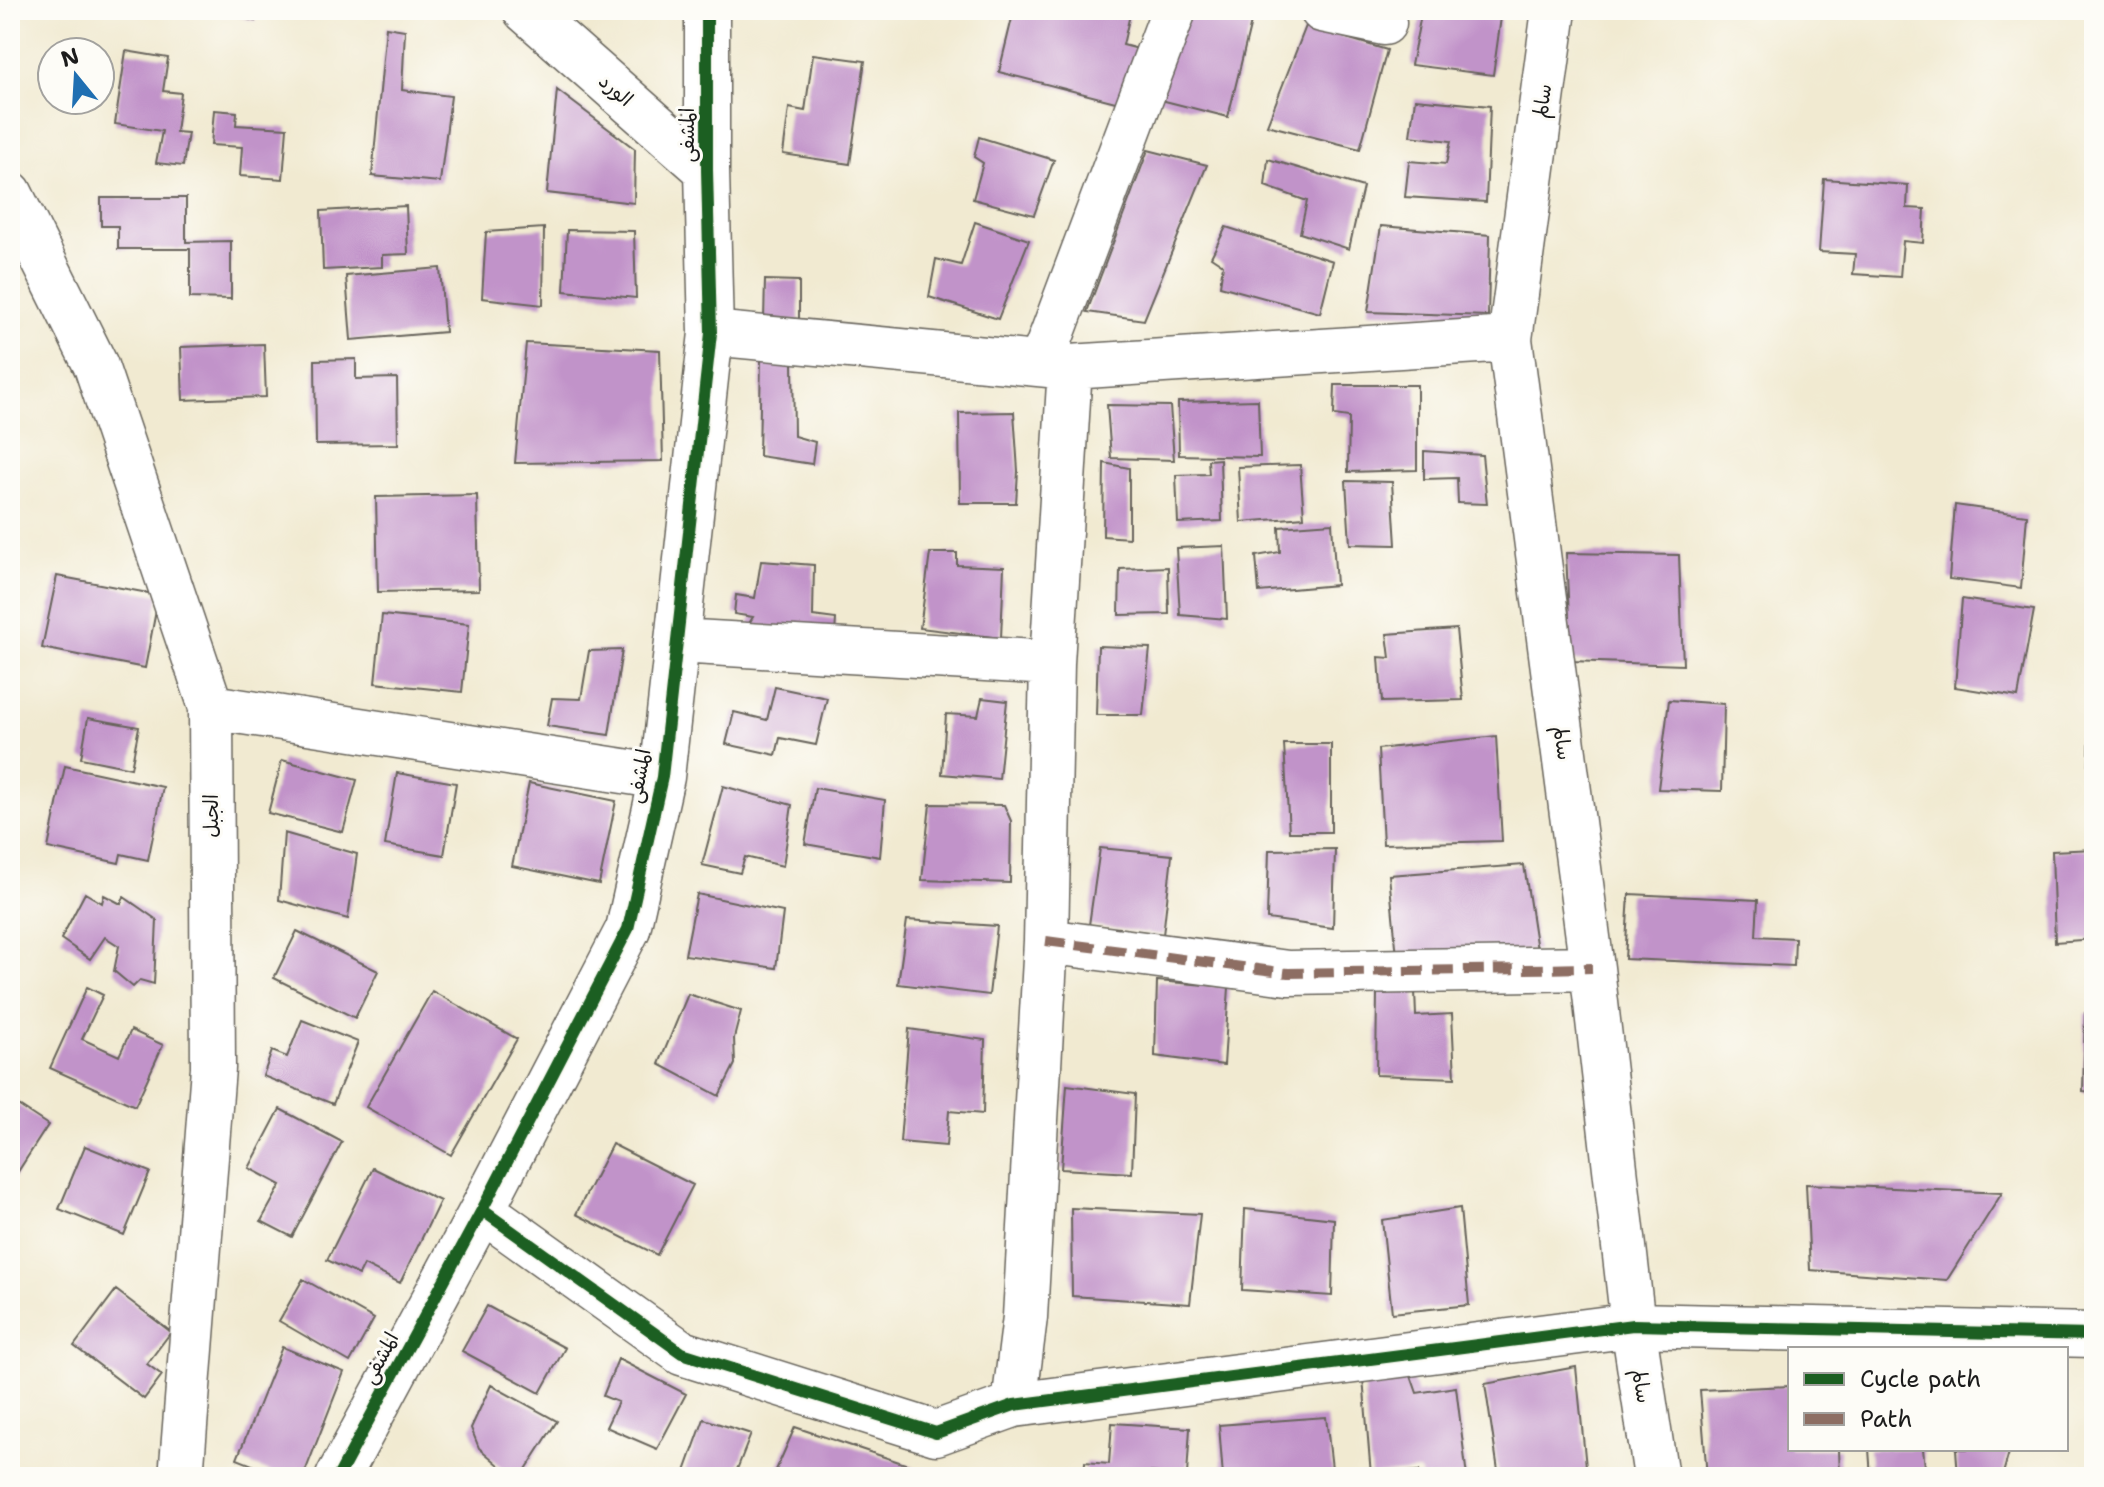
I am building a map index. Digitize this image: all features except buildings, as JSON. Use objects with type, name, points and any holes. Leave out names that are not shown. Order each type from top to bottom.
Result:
[{"type":"street","name":"الورد","points":[[525,10],[707,170]]},
{"type":"street","name":"المشفى","points":[[343,1475],[628,929],[662,777],[711,333],[707,10]]},
{"type":"street","points":[[1014,1405],[1025,1317],[1046,941],[1055,366],[1174,10]]},
{"type":"street","points":[[1322,10],[1384,23]]},
{"type":"street","name":"سالم","points":[[1554,10],[1510,339],[1592,968],[1633,1325],[1656,1477]]},
{"type":"street","name":"الجبل","points":[[10,193],[96,366],[211,707],[213,1068],[181,1477]]},
{"type":"street","points":[[711,333],[1055,366],[1510,339]]},
{"type":"street","points":[[677,641],[1052,663]]},
{"type":"street","points":[[211,707],[662,777]]},
{"type":"street","points":[[1046,941],[1288,973],[1592,968]]},
{"type":"street","points":[[482,1210],[682,1353],[936,1433],[1014,1405],[1633,1325],[2094,1335]]},
{"type":"marked path","points":[[1046,941],[1288,973],[1592,968]]},
{"type":"cycle path","points":[[338,1477],[628,929],[662,777],[711,333],[707,10]]},
{"type":"cycle path","points":[[482,1210],[682,1353],[936,1433],[1014,1405],[1633,1325],[2094,1335]]}]
